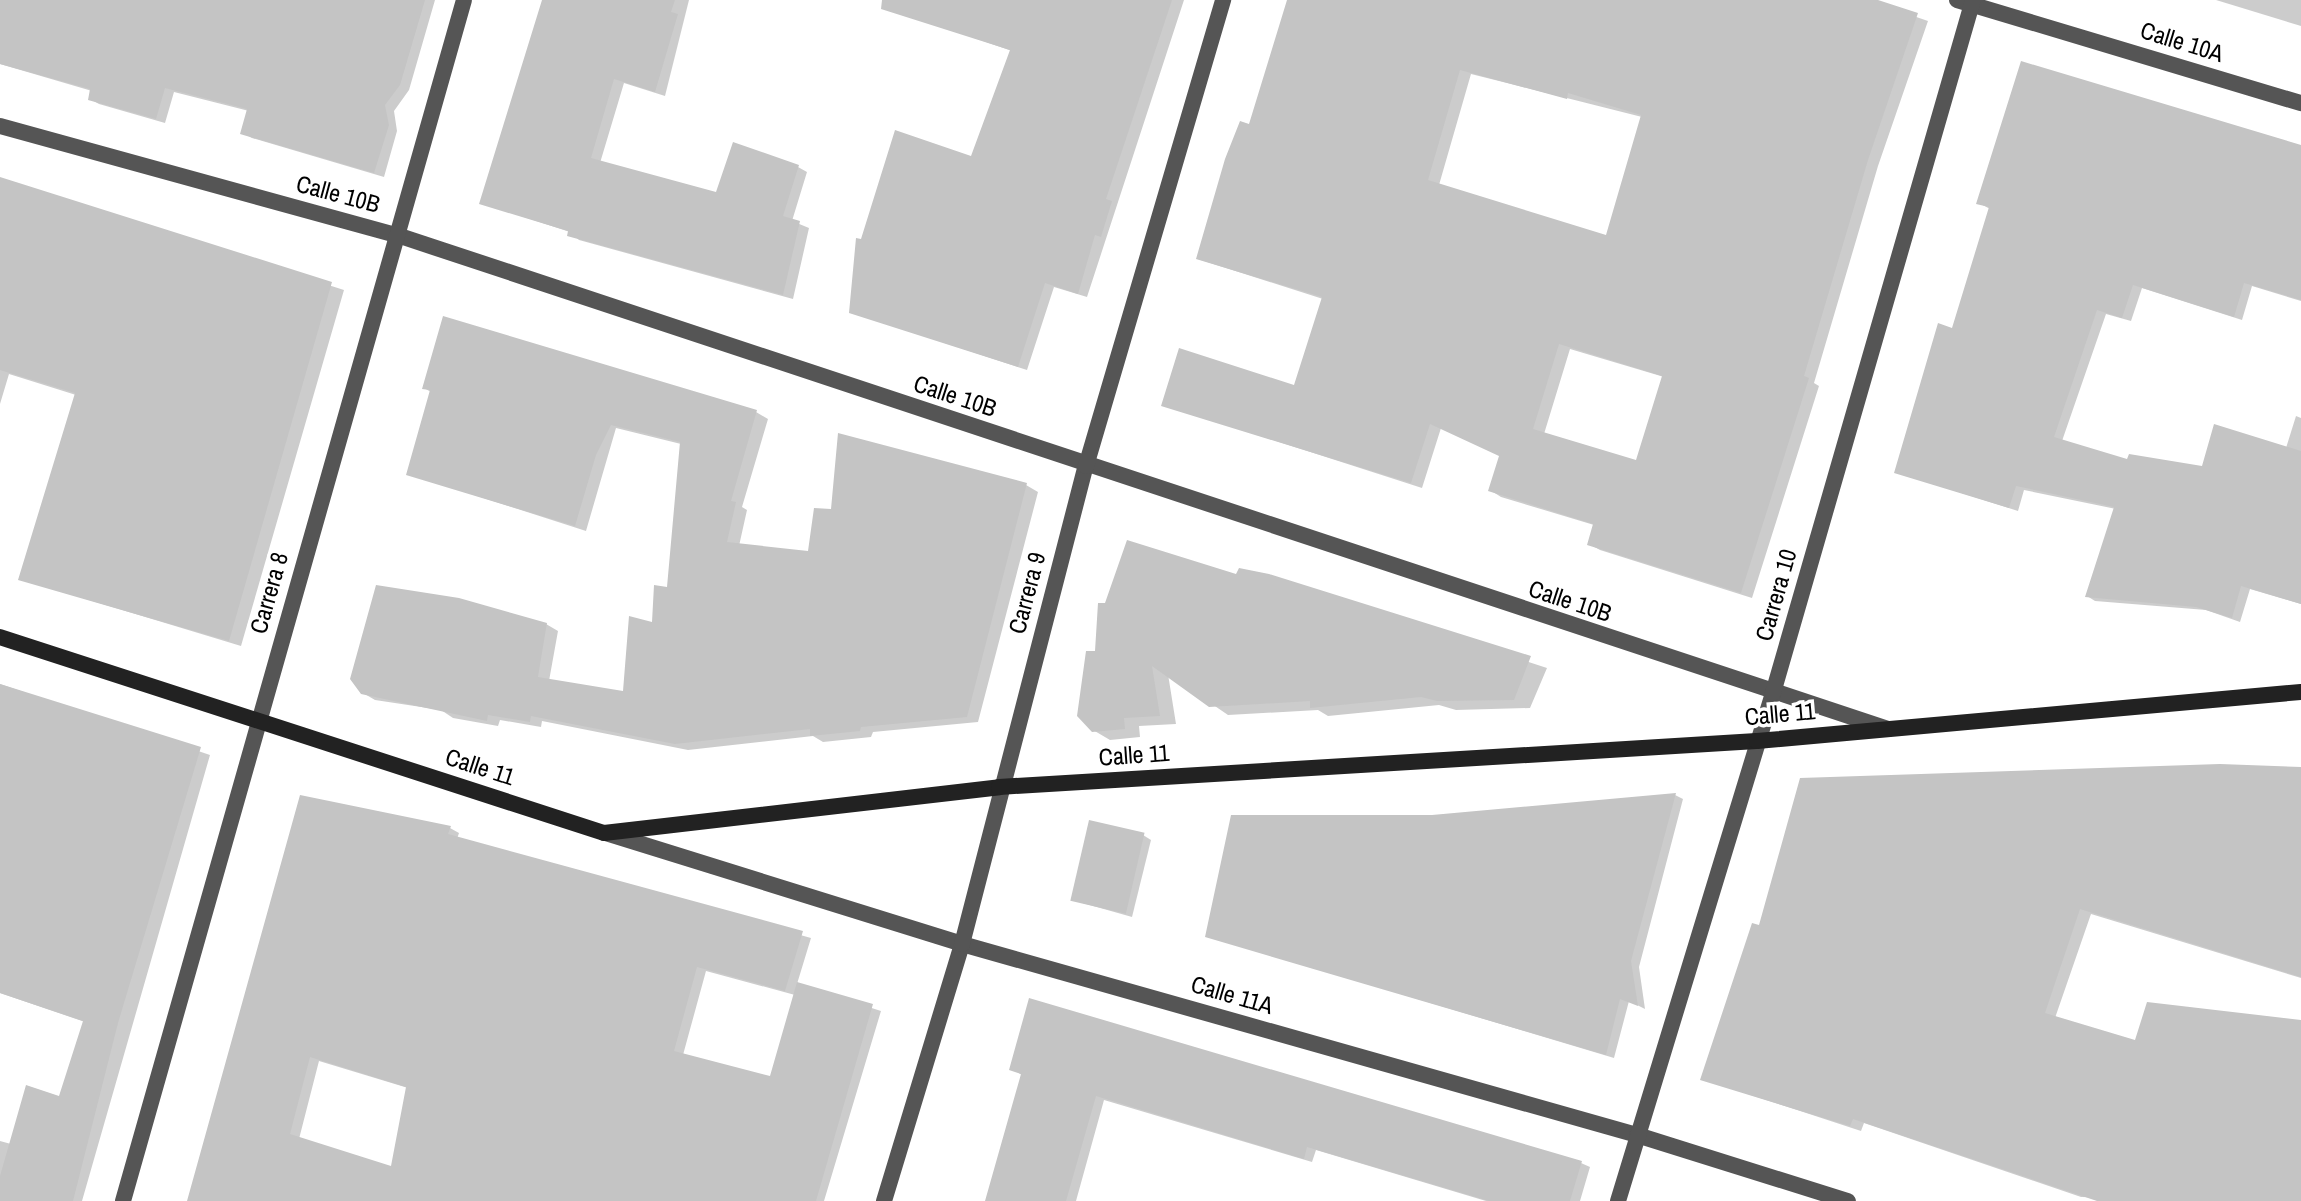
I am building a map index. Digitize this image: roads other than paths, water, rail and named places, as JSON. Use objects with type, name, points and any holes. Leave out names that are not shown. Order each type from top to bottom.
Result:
[{"type":"main road","name":"Calle 11","points":[[0,637],[604,833],[999,787],[1757,741],[2301,692]]},
{"type":"street","name":"Carrera 8","points":[[123,1201],[257,720],[464,0]]},
{"type":"street","name":"Carrera 9","points":[[884,1201],[962,944],[999,787],[1086,466],[1223,0]]},
{"type":"street","name":"Calle 10A","points":[[1968,2],[2301,103]]},
{"type":"street","name":"Carrera 10","points":[[1618,1201],[1773,693],[1968,2]]},
{"type":"street","name":"Calle 10B","points":[[0,126],[397,235],[1086,466],[1889,729]]},
{"type":"street","name":"Calle 11A","points":[[604,833],[962,944],[1637,1135],[1848,1201]]}]
